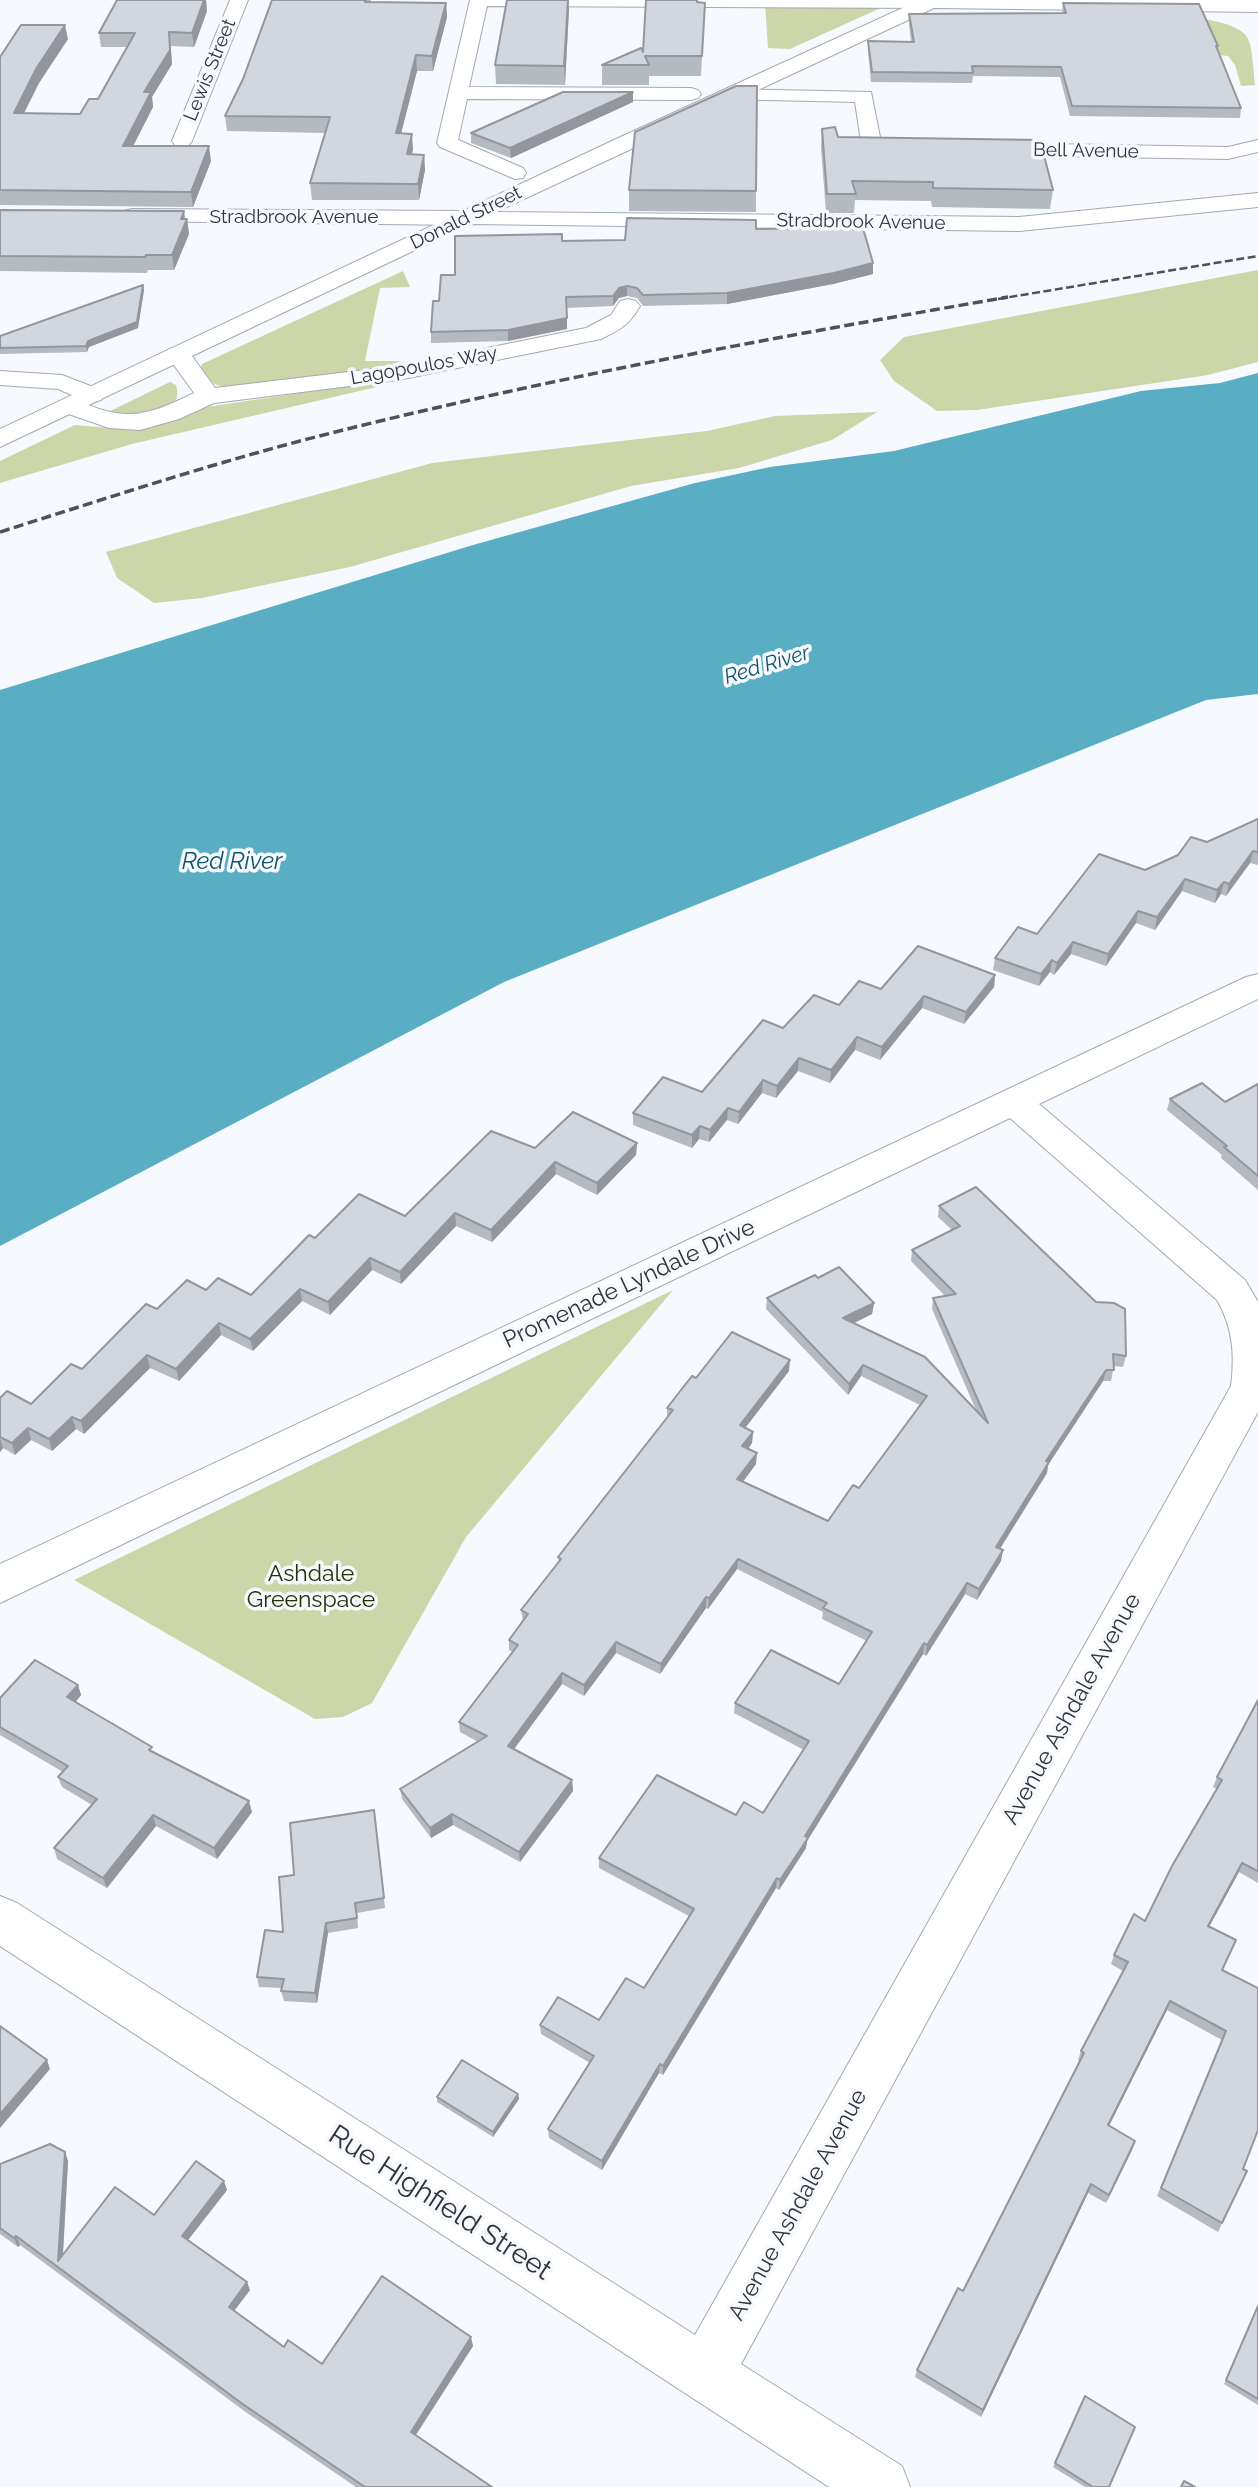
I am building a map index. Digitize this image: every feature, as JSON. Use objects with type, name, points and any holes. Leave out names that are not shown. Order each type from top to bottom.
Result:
[{"type":"street","name":"Lewis Street","points":[[182,141],[239,0]]},
{"type":"street","points":[[480,0],[447,143],[515,173]]},
{"type":"street","points":[[487,0],[932,1],[1258,6]]},
{"type":"street","name":"Donald Street","points":[[266,288],[897,1]]},
{"type":"street","name":"Donald Street","points":[[19,401],[77,389],[178,354],[932,1]]},
{"type":"street","points":[[1177,5],[1218,13],[1257,26]]},
{"type":"street","points":[[460,93],[691,94]]},
{"type":"street","points":[[728,95],[864,96],[872,148],[933,149]]},
{"type":"street","name":"Bell Avenue","points":[[971,149],[1228,153],[1258,146]]},
{"type":"street","name":"Stradbrook Avenue","points":[[112,216],[1019,224],[1258,200]]},
{"type":"street","name":"Lagopoulos Way","points":[[77,389],[113,423],[132,424],[173,413],[208,396],[398,373],[584,336],[620,320],[628,306]]},
{"type":"street","points":[[178,354],[208,396]]},
{"type":"street","points":[[0,378],[77,389]]},
{"type":"street","name":"Donald Street","points":[[0,439],[77,389]]},
{"type":"street","name":"Promenade Lyndale Drive","points":[[0,1585],[37,1564],[1258,985]]},
{"type":"street","name":"Avenue Ashdale Avenue","points":[[705,2374],[1251,1387],[1257,1367],[1258,1345],[1255,1336],[1248,1318],[1231,1290],[1014,1102]]},
{"type":"street","name":"Rue Highfield Street","points":[[0,1919],[881,2487]]},
{"type":"green space","points":[[765,2],[894,2],[790,49],[768,48]]},
{"type":"green space","points":[[931,14],[1182,17],[1220,22],[1238,29],[1249,41],[1255,85],[1241,86],[1235,65],[1228,56],[915,22]]},
{"type":"green space","points":[[1258,270],[1258,362],[1208,375],[977,410],[937,411],[894,381],[880,360],[904,337]]},
{"type":"green space","points":[[403,271],[410,287],[380,288],[365,361],[400,361],[386,368],[227,388],[214,384],[201,370],[202,364]]},
{"type":"green space","points":[[170,382],[176,385],[177,397],[172,405],[163,410],[138,415],[104,414]]},
{"type":"green space","points":[[375,382],[381,386],[132,444],[0,483],[0,461],[75,425],[122,429],[153,427],[206,407]]},
{"type":"green space","points":[[877,412],[832,440],[739,468],[631,486],[350,567],[202,598],[154,603],[117,578],[106,552],[432,463],[707,431],[775,416]]},
{"type":"green space","name":"Ashdale Greenspace","points":[[673,1290],[466,1537],[372,1703],[343,1717],[315,1719],[74,1580]]},
{"type":"water","name":"Red River","points":[[1258,373],[1258,694],[1206,700],[504,982],[0,1246],[0,690],[473,545],[695,483],[770,467],[894,451],[1141,391],[1220,383]]},
{"type":"building","points":[[117,0],[204,0],[192,33],[169,32],[170,50],[144,92],[151,92],[123,146],[209,146],[191,192],[0,190],[0,57],[21,25],[65,25],[36,69],[14,113],[80,114],[89,99],[98,99],[135,33],[99,33]]},
{"type":"building","points":[[272,0],[446,3],[432,56],[416,55],[396,133],[412,134],[407,154],[424,155],[418,184],[310,183],[330,117],[225,116],[243,79]]},
{"type":"building","points":[[507,0],[568,0],[564,66],[495,65]]},
{"type":"building","points":[[646,0],[697,0],[705,3],[702,56],[645,56],[649,65],[602,65],[641,48],[643,52]]},
{"type":"building","points":[[1063,3],[1199,4],[1241,108],[1072,106],[1061,67],[972,66],[973,73],[872,72],[868,41],[914,42],[909,14],[1066,13]]},
{"type":"building","points":[[736,86],[757,86],[756,191],[629,190],[635,132]]},
{"type":"building","points":[[563,92],[633,92],[510,148],[471,133]]},
{"type":"building","points":[[835,127],[838,137],[1040,140],[1053,190],[933,188],[933,182],[852,181],[856,194],[827,194],[822,129]]},
{"type":"building","points":[[0,210],[184,211],[181,219],[187,219],[172,255],[0,256]]},
{"type":"building","points":[[627,218],[756,220],[756,229],[829,228],[828,221],[861,221],[873,263],[727,293],[643,295],[637,288],[627,286],[619,288],[613,296],[566,297],[567,318],[508,330],[431,332],[433,301],[439,301],[441,275],[455,275],[455,236],[562,234],[562,241],[625,240]]},
{"type":"building","points":[[143,285],[137,322],[88,341],[86,346],[0,348],[0,336]]},
{"type":"building","points":[[1258,819],[1258,852],[1253,851],[1229,884],[1224,882],[1217,890],[1185,879],[1157,917],[1138,911],[1108,954],[1073,942],[1057,963],[1052,960],[1041,974],[995,958],[1018,927],[1037,934],[1099,854],[1145,870],[1178,855],[1191,837],[1207,842]]},
{"type":"building","points":[[918,946],[995,975],[966,1012],[924,996],[882,1047],[857,1037],[831,1070],[799,1058],[777,1086],[763,1080],[739,1112],[728,1108],[710,1130],[700,1126],[692,1135],[633,1113],[663,1077],[702,1092],[763,1020],[783,1028],[814,995],[839,1005],[859,981],[881,989]]},
{"type":"building","points":[[1202,1083],[1225,1102],[1258,1084],[1258,1176],[1224,1147],[1227,1146],[1170,1099]]},
{"type":"building","points":[[573,1112],[637,1143],[597,1183],[555,1162],[491,1230],[455,1213],[400,1272],[370,1258],[328,1302],[300,1289],[250,1339],[219,1323],[176,1369],[147,1355],[81,1421],[72,1417],[49,1439],[28,1428],[12,1443],[0,1437],[0,1398],[7,1391],[31,1404],[71,1364],[82,1369],[146,1304],[157,1309],[187,1280],[206,1290],[218,1278],[251,1295],[309,1235],[315,1238],[359,1194],[405,1216],[491,1131],[535,1148]]},
{"type":"building","points":[[976,1187],[1096,1302],[1114,1303],[1125,1309],[1126,1356],[1113,1354],[1114,1370],[1106,1370],[1046,1461],[1049,1462],[996,1547],[1003,1550],[979,1589],[967,1583],[927,1645],[924,1643],[805,1836],[808,1838],[780,1880],[777,1878],[602,2161],[548,2129],[594,2056],[540,2025],[558,1997],[599,2020],[626,1978],[644,1988],[694,1909],[599,1858],[657,1775],[736,1815],[744,1802],[763,1813],[809,1741],[735,1703],[771,1650],[839,1684],[872,1632],[823,1608],[827,1603],[738,1559],[709,1598],[706,1597],[661,1664],[616,1642],[584,1685],[562,1673],[508,1746],[572,1780],[519,1852],[452,1814],[430,1828],[400,1789],[487,1736],[459,1722],[518,1645],[509,1640],[528,1614],[521,1610],[561,1559],[558,1557],[673,1410],[667,1408],[692,1376],[696,1378],[732,1332],[790,1360],[740,1425],[753,1432],[742,1446],[757,1453],[737,1479],[828,1521],[853,1485],[859,1488],[927,1396],[863,1365],[849,1384],[767,1298],[815,1275],[818,1278],[839,1267],[874,1303],[843,1318],[925,1357],[988,1423],[933,1298],[956,1294],[912,1250],[960,1226],[939,1206]]},
{"type":"building","points":[[35,1660],[78,1685],[67,1697],[152,1747],[149,1750],[249,1801],[214,1848],[153,1815],[103,1878],[54,1848],[97,1799],[58,1777],[68,1766],[0,1727],[0,1698]]},
{"type":"building","points":[[1258,1700],[1258,1871],[1242,1863],[1208,1926],[1236,1940],[1222,1970],[1258,1988],[1258,2130],[1243,2169],[1247,2171],[1222,2223],[1161,2188],[1226,2031],[1170,2001],[1108,2125],[1135,2141],[1109,2195],[1091,2184],[983,2410],[917,2370],[958,2288],[963,2291],[1084,2053],[1081,2051],[1128,1962],[1114,1955],[1134,1914],[1145,1921],[1172,1866],[1222,1780],[1217,1777]]},
{"type":"building","points":[[374,1810],[384,1898],[355,1903],[357,1918],[326,1923],[315,1993],[281,1991],[284,1979],[257,1977],[265,1930],[283,1932],[279,1877],[294,1875],[290,1823]]},
{"type":"building","points":[[0,2026],[47,2060],[0,2114]]},
{"type":"building","points":[[462,2060],[518,2094],[493,2132],[437,2097]]},
{"type":"building","points":[[50,2144],[65,2152],[58,2261],[115,2187],[154,2215],[196,2161],[224,2181],[182,2236],[247,2282],[229,2307],[284,2347],[288,2340],[322,2364],[382,2276],[471,2337],[411,2432],[492,2487],[365,2487],[244,2405],[16,2236],[14,2238],[0,2228],[0,2164]]},
{"type":"building","points":[[1258,2306],[1258,2399],[1226,2380]]},
{"type":"building","points":[[1085,2396],[1135,2427],[1109,2487],[1093,2487],[1055,2463]]},
{"type":"building","points":[[1184,2481],[1195,2487],[1181,2487]]},
{"type":"railway","points":[[998,299],[1258,256]]},
{"type":"railway","points":[[0,532],[227,461],[391,418],[654,361],[1008,297]]}]
